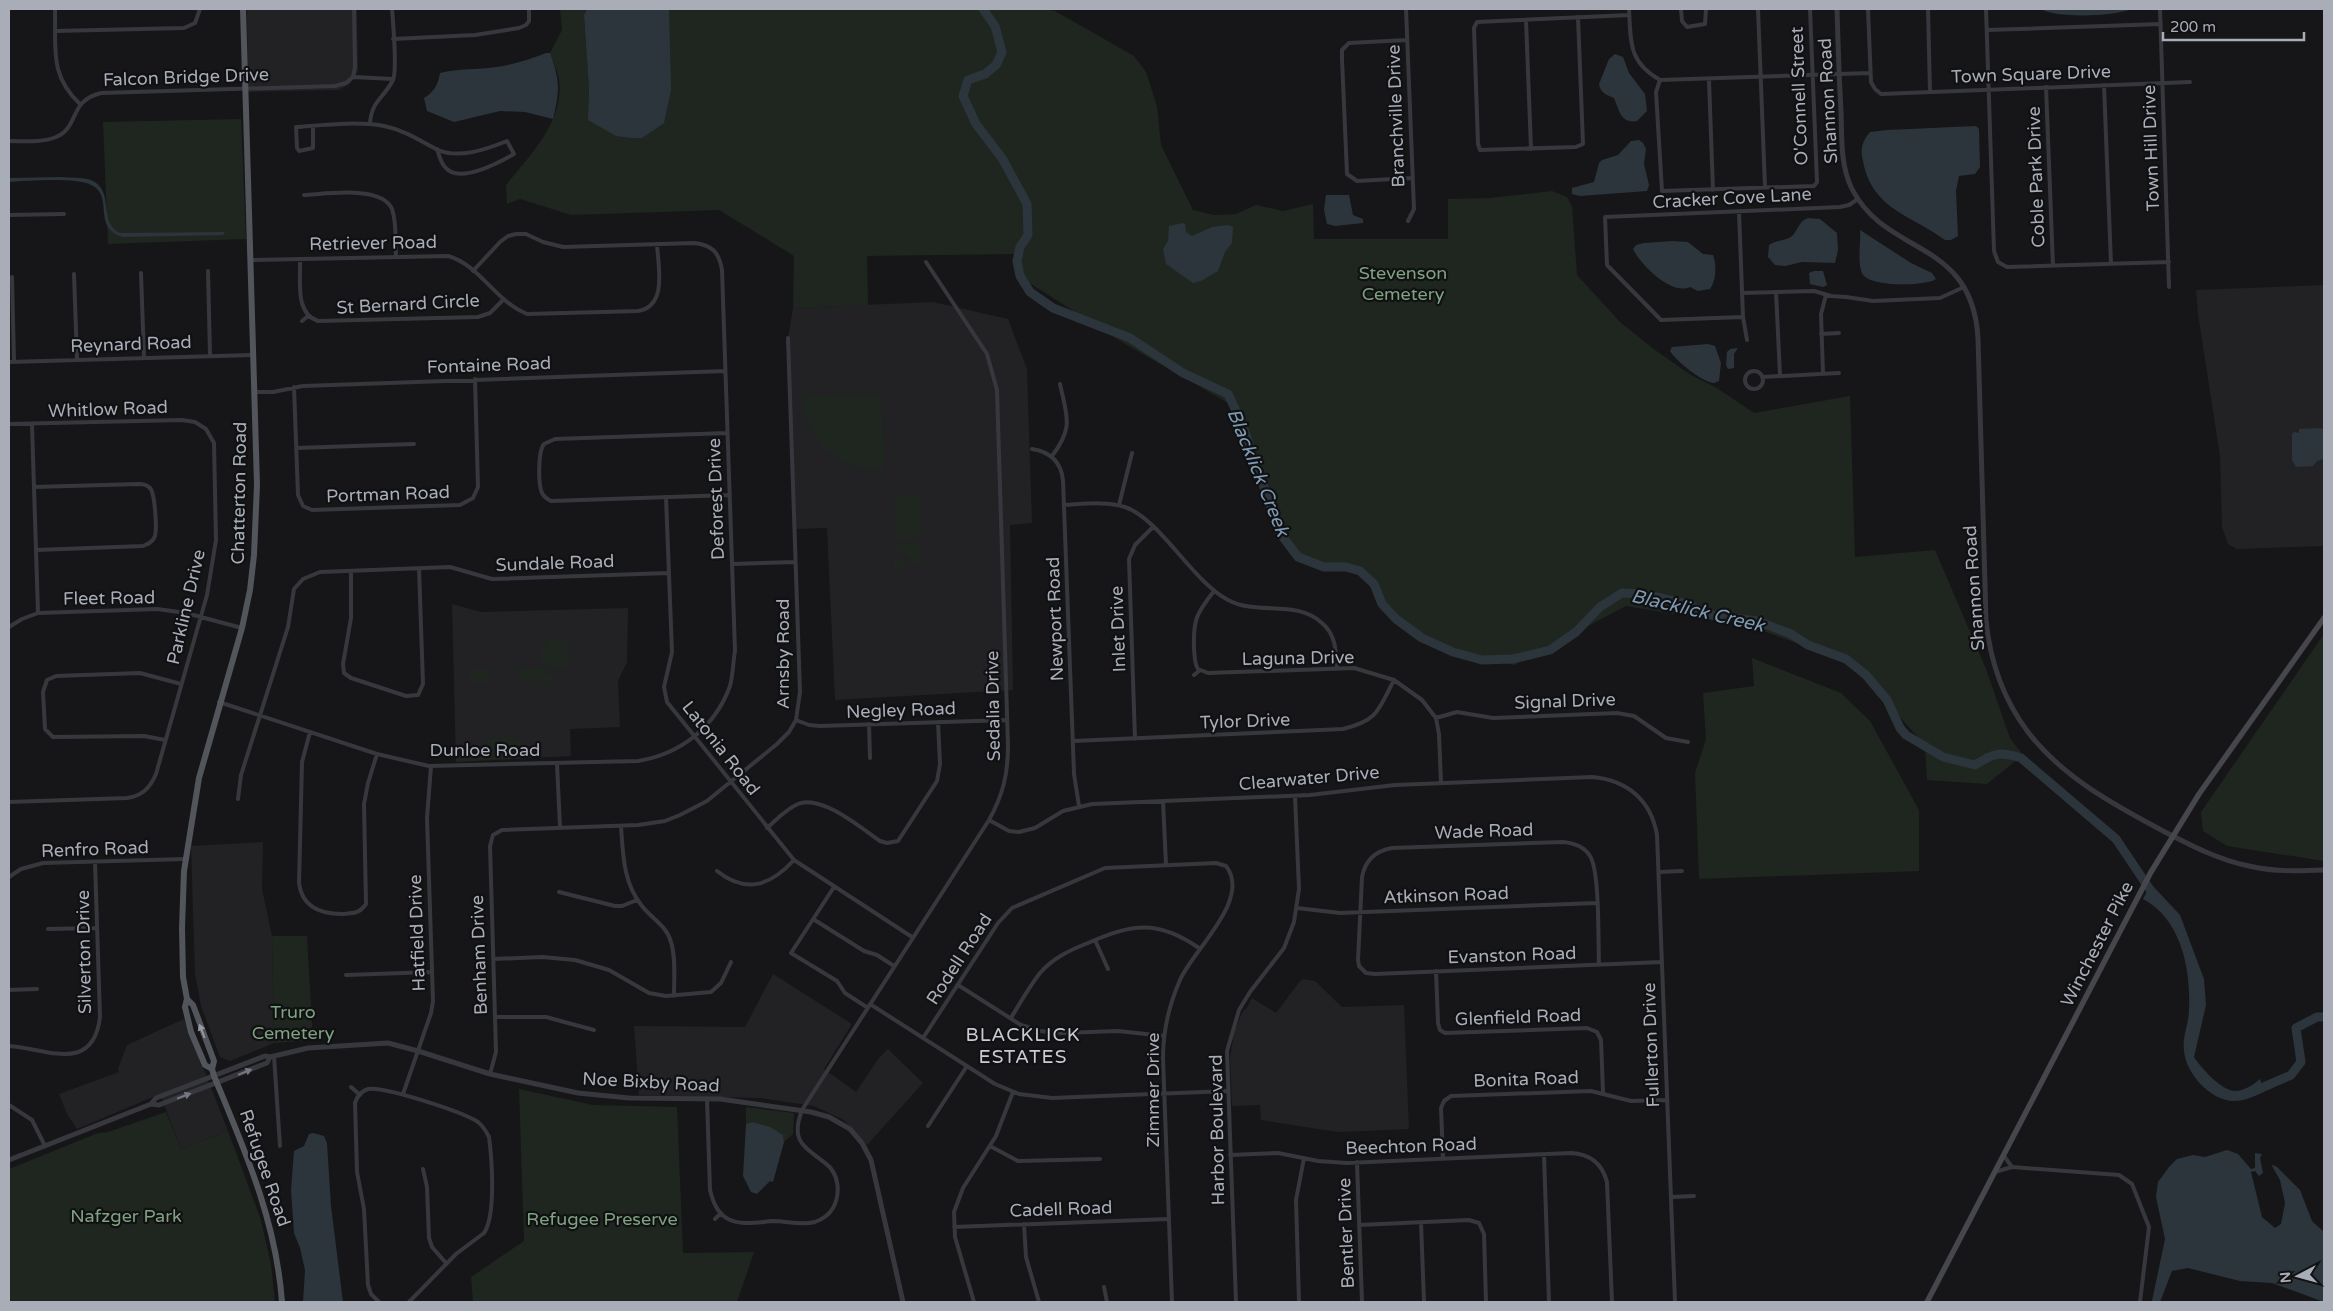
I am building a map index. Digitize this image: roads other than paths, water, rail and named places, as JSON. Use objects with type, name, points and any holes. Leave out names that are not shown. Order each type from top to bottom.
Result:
[{"type":"main road","name":"Chatterton Road","points":[[213,1072],[205,1065],[191,1032],[185,1007],[187,999],[183,977],[182,943],[186,859],[199,778],[219,702],[242,628],[250,590],[256,529],[255,392],[243,9]]},
{"type":"main road","name":"Winchester Pike","points":[[1927,1302],[2151,872],[2209,779],[2324,618]]},
{"type":"main road","name":"Chatterton Road","points":[[187,999],[193,1004],[214,1061],[213,1072]]},
{"type":"main road","name":"Refugee Road","points":[[213,1072],[264,1202],[276,1247],[282,1302]]},
{"type":"street","points":[[9,141],[50,139],[64,132],[80,104],[71,96],[59,76],[55,9]]},
{"type":"street","points":[[56,31],[184,28],[195,23],[200,9]]},
{"type":"street","points":[[354,9],[353,77],[394,79]]},
{"type":"street","points":[[370,124],[376,101],[394,79],[392,9]]},
{"type":"street","points":[[393,39],[475,35],[519,28],[528,24],[529,9]]},
{"type":"street","name":"Branchville Drive","points":[[1406,9],[1414,209],[1408,221]]},
{"type":"street","points":[[1629,9],[1630,35],[1634,55],[1644,70],[1660,80],[1709,80],[1870,73],[1868,9]]},
{"type":"street","points":[[1681,9],[1682,21],[1686,27],[1705,24],[1706,9]]},
{"type":"street","points":[[1660,80],[1656,92],[1662,191],[1765,187],[1758,9]]},
{"type":"street","name":"O'Connell Street","points":[[1765,187],[1814,186],[1817,182],[1810,9]]},
{"type":"street","name":"Shannon Road","points":[[1837,9],[1843,160],[1848,180],[1858,199],[1880,223],[1946,264],[1964,287],[1973,306],[1978,329],[1986,620],[1991,653],[1999,680],[2022,724],[2053,758],[2114,805],[2210,854],[2250,867],[2275,870],[2324,870]]},
{"type":"street","points":[[1928,9],[1930,92]]},
{"type":"street","points":[[1986,9],[1994,251],[1998,262],[2007,267],[2169,262]]},
{"type":"street","name":"Town Hill Drive","points":[[2160,9],[2169,287]]},
{"type":"street","points":[[1578,17],[1583,144],[1576,147],[1483,151],[1479,148],[1474,28],[1477,22],[1578,17],[1629,15]]},
{"type":"street","points":[[1526,20],[1531,149]]},
{"type":"street","points":[[1986,30],[2160,24]]},
{"type":"street","points":[[1407,40],[1352,42],[1342,50],[1346,165],[1347,172],[1351,178],[1358,180],[1412,178]]},
{"type":"street","name":"Town Square Drive","points":[[1870,73],[1875,89],[1881,94],[2190,82]]},
{"type":"street","name":"Falcon Bridge Drive","points":[[80,104],[90,97],[101,93],[335,86],[346,83],[353,77]]},
{"type":"street","points":[[1709,80],[1713,190]]},
{"type":"street","points":[[2104,85],[2110,264]]},
{"type":"street","name":"Coble Park Drive","points":[[2046,87],[2053,266]]},
{"type":"street","points":[[313,126],[313,148],[299,151],[297,148],[296,127],[313,126],[370,124],[408,134],[425,141],[437,150],[444,167],[450,171],[478,172],[514,154],[507,141],[469,153],[437,150]]},
{"type":"street","points":[[64,132],[69,136]]},
{"type":"street","points":[[304,195],[366,194],[384,198],[394,214],[396,256]]},
{"type":"street","name":"Cracker Cove Lane","points":[[1743,318],[1661,320],[1607,265],[1605,217],[1845,206],[1858,199]]},
{"type":"street","points":[[1739,212],[1743,318],[1747,340]]},
{"type":"street","points":[[9,215],[64,214]]},
{"type":"street","points":[[473,270],[500,242],[512,234],[526,234],[543,242],[563,247],[658,244]]},
{"type":"street","name":"Deforest Drive","points":[[658,244],[694,243],[708,246],[714,249],[722,270],[735,651],[730,684],[716,715],[695,738]]},
{"type":"street","name":"Retriever Road","points":[[251,260],[448,256],[473,270],[519,311],[538,315],[638,311],[653,305],[659,289],[658,244]]},
{"type":"street","points":[[300,259],[301,303],[308,316],[302,321]]},
{"type":"street","name":"Sedalia Drive","points":[[802,1110],[989,820],[999,803],[1005,782],[1008,761],[996,390],[987,354],[926,262]]},
{"type":"street","points":[[208,271],[210,355]]},
{"type":"street","points":[[141,272],[144,357]]},
{"type":"street","points":[[74,274],[77,359]]},
{"type":"street","points":[[12,277],[14,361]]},
{"type":"street","points":[[1742,293],[1814,291],[1826,295],[1873,302],[1940,298],[1964,287]]},
{"type":"street","points":[[1776,292],[1780,375]]},
{"type":"street","points":[[1823,373],[1820,314],[1826,295]]},
{"type":"street","name":"St Bernard Circle","points":[[308,316],[322,322],[478,317],[490,313],[504,299]]},
{"type":"street","points":[[1821,334],[1839,334]]},
{"type":"street","name":"Arnsby Road","points":[[494,835],[502,830],[621,826],[646,824],[673,818],[700,805],[778,744],[789,732],[796,720],[800,692],[788,338]]},
{"type":"street","name":"Reynard Road","points":[[9,362],[254,354]]},
{"type":"street","name":"Fontaine Road","points":[[255,392],[273,392],[294,387],[725,371]]},
{"type":"street","points":[[1762,376],[1762,382],[1756,388],[1751,388],[1746,382],[1748,374],[1753,371],[1758,372],[1762,376],[1839,373]]},
{"type":"street","name":"Portman Road","points":[[296,448],[298,495],[303,506],[312,510],[460,505],[473,498],[478,483],[475,379]]},
{"type":"street","points":[[1032,450],[1052,456],[1063,441],[1068,426],[1060,384]]},
{"type":"street","points":[[294,387],[296,448],[414,444]]},
{"type":"street","name":"Whitlow Road","points":[[9,424],[32,425],[182,420],[195,422],[206,429]]},
{"type":"street","points":[[32,425],[38,613]]},
{"type":"street","name":"Parkline Drive","points":[[9,802],[127,798],[139,795],[148,788],[156,774],[212,572],[217,514],[215,448],[212,438],[206,429]]},
{"type":"street","points":[[727,433],[555,439],[544,444],[540,452],[541,488],[546,498],[557,502],[730,495]]},
{"type":"street","points":[[539,439],[544,444]]},
{"type":"street","points":[[1119,505],[1132,453]]},
{"type":"street","name":"Newport Road","points":[[1052,456],[1062,470],[1075,783],[1079,806]]},
{"type":"street","points":[[34,487],[139,484],[150,487],[154,498],[155,532],[152,541],[140,546],[36,550]]},
{"type":"street","name":"Latonia Road","points":[[666,497],[672,652],[664,693],[670,707],[766,828],[794,860],[912,937]]},
{"type":"street","points":[[1064,505],[1119,505],[1139,514],[1214,591],[1228,600],[1245,607],[1291,609],[1317,619],[1333,637],[1337,668]]},
{"type":"street","name":"Inlet Drive","points":[[1135,739],[1129,559],[1135,545],[1153,527]]},
{"type":"street","points":[[732,564],[795,562]]},
{"type":"street","name":"Sundale Road","points":[[259,715],[288,627],[293,593],[298,584],[314,574],[454,567],[492,579],[668,573]]},
{"type":"street","points":[[351,571],[351,618],[343,670],[351,678],[406,696],[419,697],[423,684],[419,568]]},
{"type":"street","points":[[1194,676],[1200,670],[1195,664],[1194,622],[1198,612],[1214,591]]},
{"type":"street","name":"Fleet Road","points":[[9,627],[22,619],[38,613],[157,609],[201,617],[242,628]]},
{"type":"street","name":"Laguna Drive","points":[[1200,670],[1210,673],[1337,668],[1362,670],[1394,680],[1422,700],[1436,718]]},
{"type":"street","points":[[165,740],[150,736],[59,738],[48,734],[44,724],[43,692],[47,680],[56,676],[140,673],[181,684]]},
{"type":"street","name":"Tylor Drive","points":[[1073,741],[1343,729],[1361,724],[1372,718],[1380,708],[1394,680]]},
{"type":"street","name":"Dunloe Road","points":[[219,702],[377,754],[431,766],[557,764],[652,758],[666,754],[695,738]]},
{"type":"street","name":"Signal Drive","points":[[1436,718],[1446,714],[1461,712],[1494,718],[1617,713],[1634,716],[1666,738],[1688,742]]},
{"type":"street","points":[[238,799],[241,775],[259,715]]},
{"type":"street","points":[[1436,718],[1439,734],[1441,783]]},
{"type":"street","name":"Negley Road","points":[[796,720],[814,726],[1007,720]]},
{"type":"street","points":[[766,828],[796,804],[812,802],[827,807],[880,841],[891,843],[900,839],[937,781],[940,764],[938,722]]},
{"type":"street","points":[[869,724],[870,758]]},
{"type":"street","points":[[310,732],[303,753],[301,767],[299,883],[304,899],[315,909],[325,914],[355,913],[363,909],[367,898],[364,804],[377,754]]},
{"type":"street","points":[[557,764],[560,827]]},
{"type":"street","name":"Hatfield Drive","points":[[402,1094],[431,1013],[432,972],[427,818],[431,766]]},
{"type":"street","name":"Clearwater Drive","points":[[989,820],[1009,831],[1020,832],[1034,828],[1063,811],[1079,806],[1295,796],[1395,785],[1441,783],[1592,777],[1616,781],[1636,793]]},
{"type":"street","name":"Fullerton Drive","points":[[1636,793],[1648,806],[1656,826],[1675,1302]]},
{"type":"street","name":"Harbor Boulevard","points":[[1236,1302],[1227,1051],[1239,1010],[1250,992],[1284,948],[1297,908],[1299,883],[1295,796]]},
{"type":"street","points":[[1163,801],[1166,865]]},
{"type":"street","points":[[621,826],[626,877],[637,900],[667,932],[671,941],[674,996]]},
{"type":"street","points":[[488,830],[494,835]]},
{"type":"street","name":"Benham Drive","points":[[490,1074],[496,1052],[490,846],[494,835]]},
{"type":"street","name":"Wade Road","points":[[1360,912],[1363,872],[1373,856],[1392,848],[1563,842],[1580,846],[1592,858],[1596,875],[1596,903]]},
{"type":"street","points":[[891,843],[893,849]]},
{"type":"street","name":"Renfro Road","points":[[9,876],[21,869],[38,864],[186,859]]},
{"type":"street","points":[[717,871],[734,883],[755,884],[780,874],[794,860]]},
{"type":"street","points":[[1226,866],[1230,861]]},
{"type":"street","name":"Silverton Drive","points":[[9,1046],[68,1055],[82,1050],[92,1041],[98,1030],[100,1017],[95,862]]},
{"type":"street","name":"Rodell Road","points":[[923,1038],[998,923],[1012,908],[1105,868],[1216,863],[1226,866]]},
{"type":"street","name":"Zimmer Drive","points":[[1172,1302],[1164,1093],[1164,1036],[1174,993],[1181,977],[1199,948],[1222,919],[1227,908],[1232,879],[1226,866]]},
{"type":"street","points":[[1659,872],[1682,872]]},
{"type":"street","points":[[834,886],[791,953],[837,981],[845,993],[923,1038],[995,1084],[1013,1092],[1029,1096],[1052,1098],[1228,1091]]},
{"type":"street","points":[[559,892],[615,906],[622,906],[637,900]]},
{"type":"street","points":[[1596,903],[1599,965]]},
{"type":"street","name":"Atkinson Road","points":[[1297,908],[1330,912],[1360,912],[1596,903]]},
{"type":"street","points":[[1357,974],[1363,970],[1358,960],[1360,912]]},
{"type":"street","points":[[812,919],[864,951],[877,955],[894,966]]},
{"type":"street","points":[[1010,1018],[1035,980],[1047,966],[1070,950],[1095,940],[1128,928],[1151,927],[1177,934],[1199,948]]},
{"type":"street","points":[[48,929],[97,928]]},
{"type":"street","points":[[1095,940],[1108,969]]},
{"type":"street","points":[[493,959],[542,957],[575,960],[609,970],[649,993],[674,996],[711,992],[721,982],[731,962]]},
{"type":"street","name":"Evanston Road","points":[[1363,970],[1375,974],[1662,962]]},
{"type":"street","points":[[346,975],[432,972]]},
{"type":"street","name":"Glenfield Road","points":[[1436,972],[1438,1032],[1447,1034],[1587,1028],[1597,1032]]},
{"type":"street","points":[[958,985],[1027,1028],[1048,1033],[1118,1031],[1164,1036]]},
{"type":"street","points":[[9,990],[37,989]]},
{"type":"street","points":[[495,1017],[546,1018],[594,1030]]},
{"type":"street","points":[[1601,1026],[1597,1032],[1602,1040],[1603,1092]]},
{"type":"street","name":"Noe Bixby Road","points":[[9,1160],[151,1104],[156,1098],[213,1072],[264,1056],[272,1057],[299,1049],[375,1043],[393,1044],[490,1074],[590,1095],[743,1101],[824,1115],[844,1125],[857,1137],[868,1152],[874,1170],[903,1302]]},
{"type":"street","points":[[272,1057],[280,1146]]},
{"type":"street","name":"Noe Bixby Road","points":[[151,1104],[159,1105],[218,1083],[267,1063],[272,1057]]},
{"type":"street","points":[[928,1126],[967,1066]]},
{"type":"street","points":[[351,1087],[360,1095]]},
{"type":"street","points":[[379,1302],[371,1294],[368,1285],[364,1209],[357,1172],[355,1110],[360,1095],[370,1089],[402,1094],[472,1119],[487,1132],[490,1143],[492,1211],[490,1224],[484,1234],[446,1263],[408,1302]]},
{"type":"street","name":"Bonita Road","points":[[1444,1101],[1450,1096],[1579,1091],[1603,1092],[1622,1100],[1636,1102],[1668,1100]]},
{"type":"street","points":[[974,1302],[954,1227],[954,1212],[958,1197],[990,1146],[1003,1120],[1013,1092]]},
{"type":"street","points":[[1439,1096],[1444,1101],[1440,1114],[1443,1159]]},
{"type":"street","points":[[707,1099],[710,1184],[714,1203],[726,1218],[742,1223],[774,1221],[800,1224],[814,1222],[830,1212],[838,1194],[837,1180],[826,1163],[805,1149],[800,1141],[798,1131],[802,1110]]},
{"type":"street","points":[[9,1104],[32,1120],[45,1146]]},
{"type":"street","points":[[990,1146],[1018,1161],[1100,1159]]},
{"type":"street","name":"Beechton Road","points":[[1230,1155],[1278,1153],[1326,1162],[1577,1154],[1593,1159],[1602,1169],[1607,1182],[1612,1302]]},
{"type":"street","points":[[1544,1155],[1549,1302]]},
{"type":"street","points":[[2004,1156],[2012,1167]]},
{"type":"street","points":[[1299,1302],[1296,1200],[1304,1158]]},
{"type":"street","name":"Bentler Drive","points":[[1357,1162],[1362,1302]]},
{"type":"street","points":[[1995,1172],[2012,1167],[2118,1175],[2130,1181],[2149,1227],[2140,1302]]},
{"type":"street","points":[[422,1169],[427,1187],[432,1247],[446,1263]]},
{"type":"street","points":[[1671,1197],[1694,1196]]},
{"type":"street","points":[[715,1220],[721,1213]]},
{"type":"street","name":"Cadell Road","points":[[954,1227],[1169,1219]]},
{"type":"street","points":[[1359,1225],[1469,1220],[1481,1222],[1484,1234],[1486,1302]]},
{"type":"street","points":[[1421,1222],[1424,1302]]},
{"type":"street","points":[[1024,1224],[1026,1257],[1038,1302]]},
{"type":"street","points":[[1104,1287],[1107,1302]]},
{"type":"waterway","name":"Blacklick Creek","points":[[983,9],[995,26],[1002,52],[996,65],[985,74],[968,80],[963,96],[976,124],[1002,158],[1027,204],[1028,235],[1020,247],[1017,261],[1020,276],[1030,292],[1053,308],[1130,338],[1183,373],[1228,394],[1241,421],[1280,533],[1298,557],[1324,567],[1346,567],[1360,571],[1374,584],[1382,604],[1396,619],[1422,638],[1453,652],[1482,660],[1513,659],[1550,650],[1576,632],[1600,607],[1622,593],[1643,594],[1683,603],[1712,615],[1757,621],[1791,634],[1808,645],[1846,659],[1866,675],[1887,700],[1900,728],[1906,735],[1943,757],[1975,765],[1997,754],[2007,754],[2021,758],[2116,839],[2155,897]]},
{"type":"waterway","name":"Blacklick Creek","points":[[2252,1092],[2291,1075],[2301,1062],[2296,1028],[2317,1017],[2324,1017]]},
{"type":"district","name":"BLACKLICK ESTATES","points":[[1023,1045]]},
{"type":"park label","name":"Stevenson Cemetery","points":[[1403,283]]},
{"type":"park label","name":"Truro Cemetery","points":[[293,1022]]},
{"type":"park label","name":"Nafzger Park","points":[[126,1216]]},
{"type":"park label","name":"Refugee Preserve","points":[[602,1219]]}]
